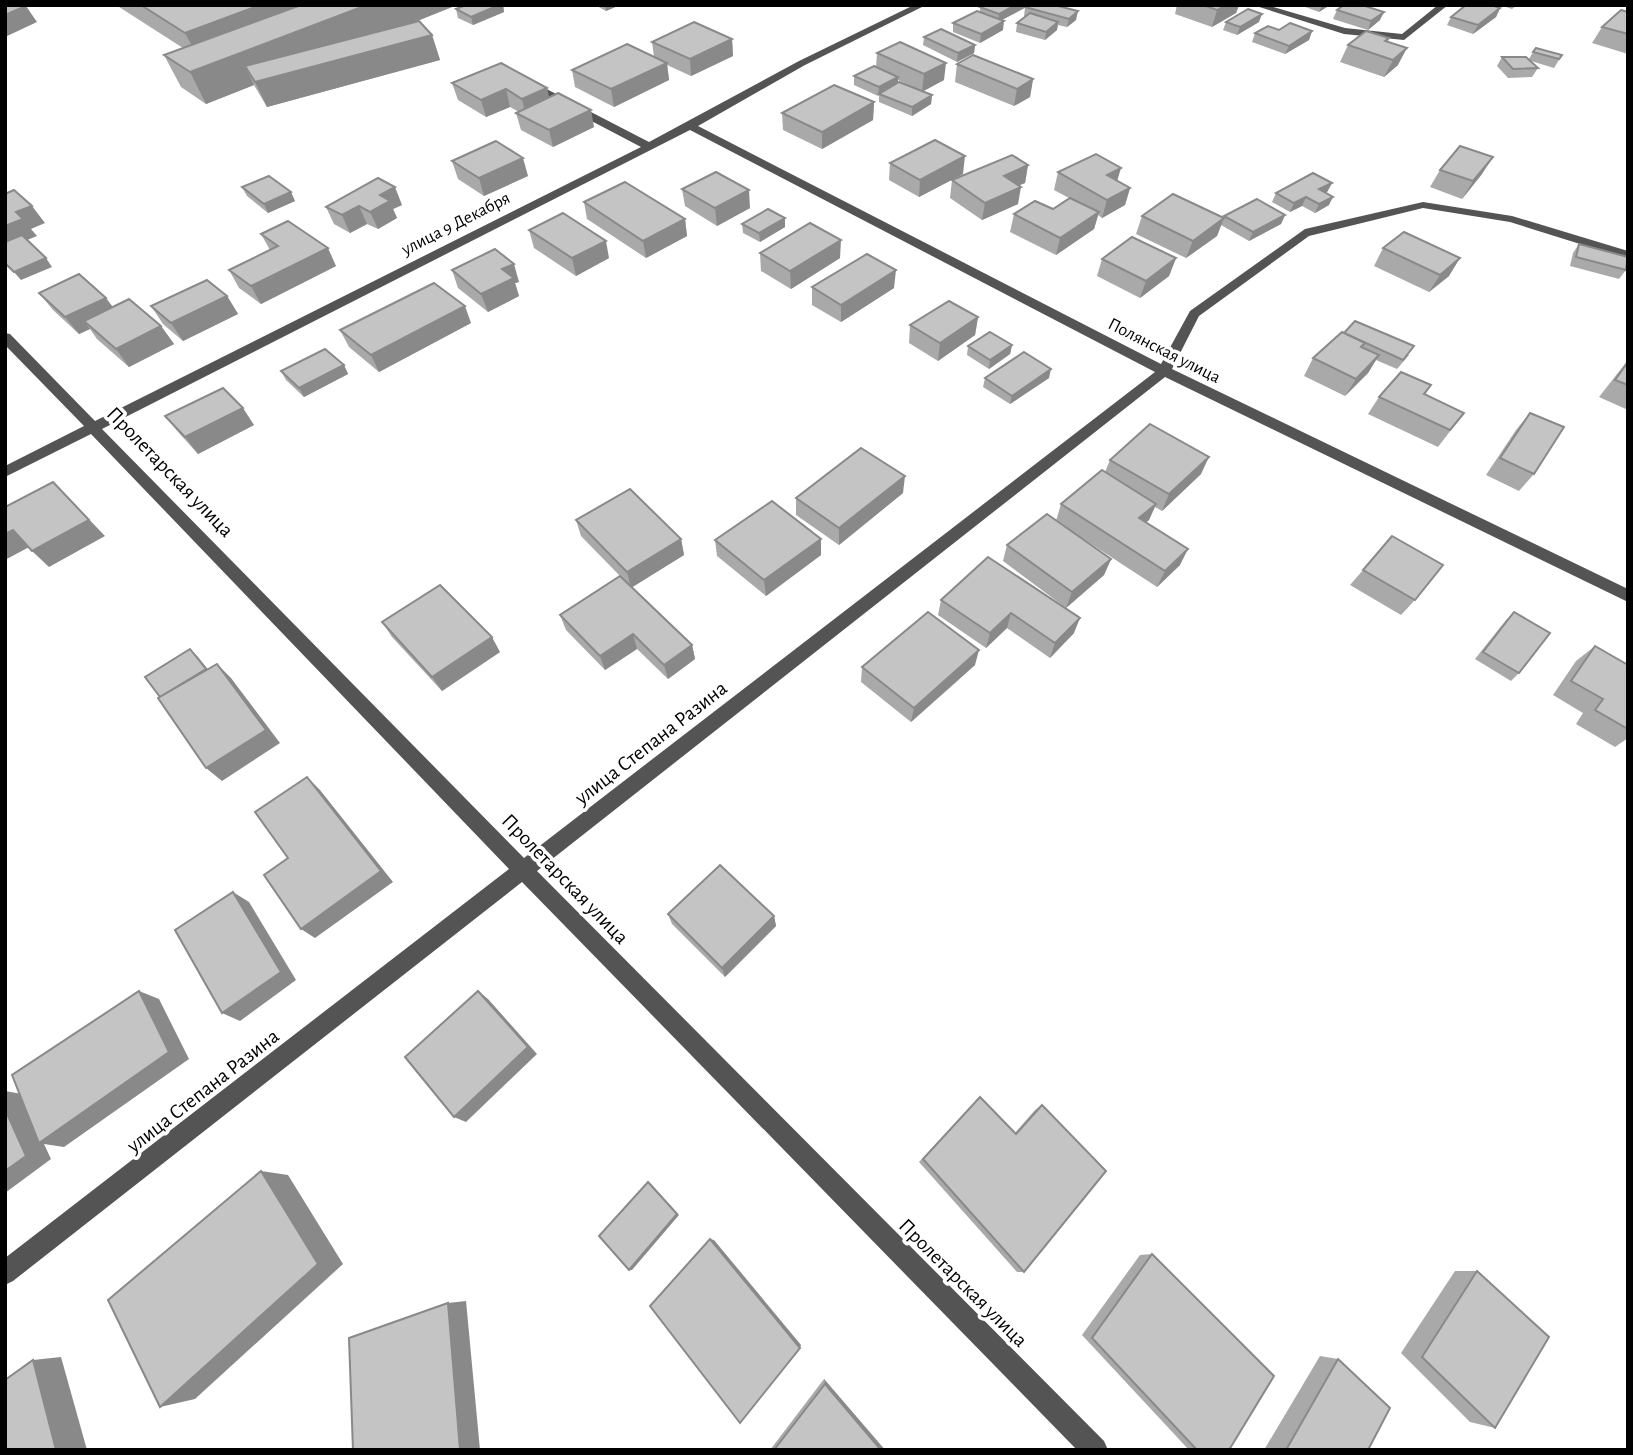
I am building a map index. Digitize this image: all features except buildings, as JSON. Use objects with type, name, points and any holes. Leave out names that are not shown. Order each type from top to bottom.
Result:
[{"type":"street","name":"улица 9 Декабря","points":[[5,472],[690,126],[802,63],[922,5]]},
{"type":"street","points":[[1257,5],[1344,31],[1404,37],[1444,5]]},
{"type":"street","points":[[524,81],[648,146]]},
{"type":"street","name":"Полянская улица","points":[[690,126],[1164,371],[1628,596]]},
{"type":"street","name":"улица Степана Разина","points":[[5,1273],[1164,371],[1194,314],[1305,233],[1423,205],[1512,219],[1628,255]]},
{"type":"street","name":"Пролетарская улица","points":[[5,337],[524,871],[1095,1450]]}]
